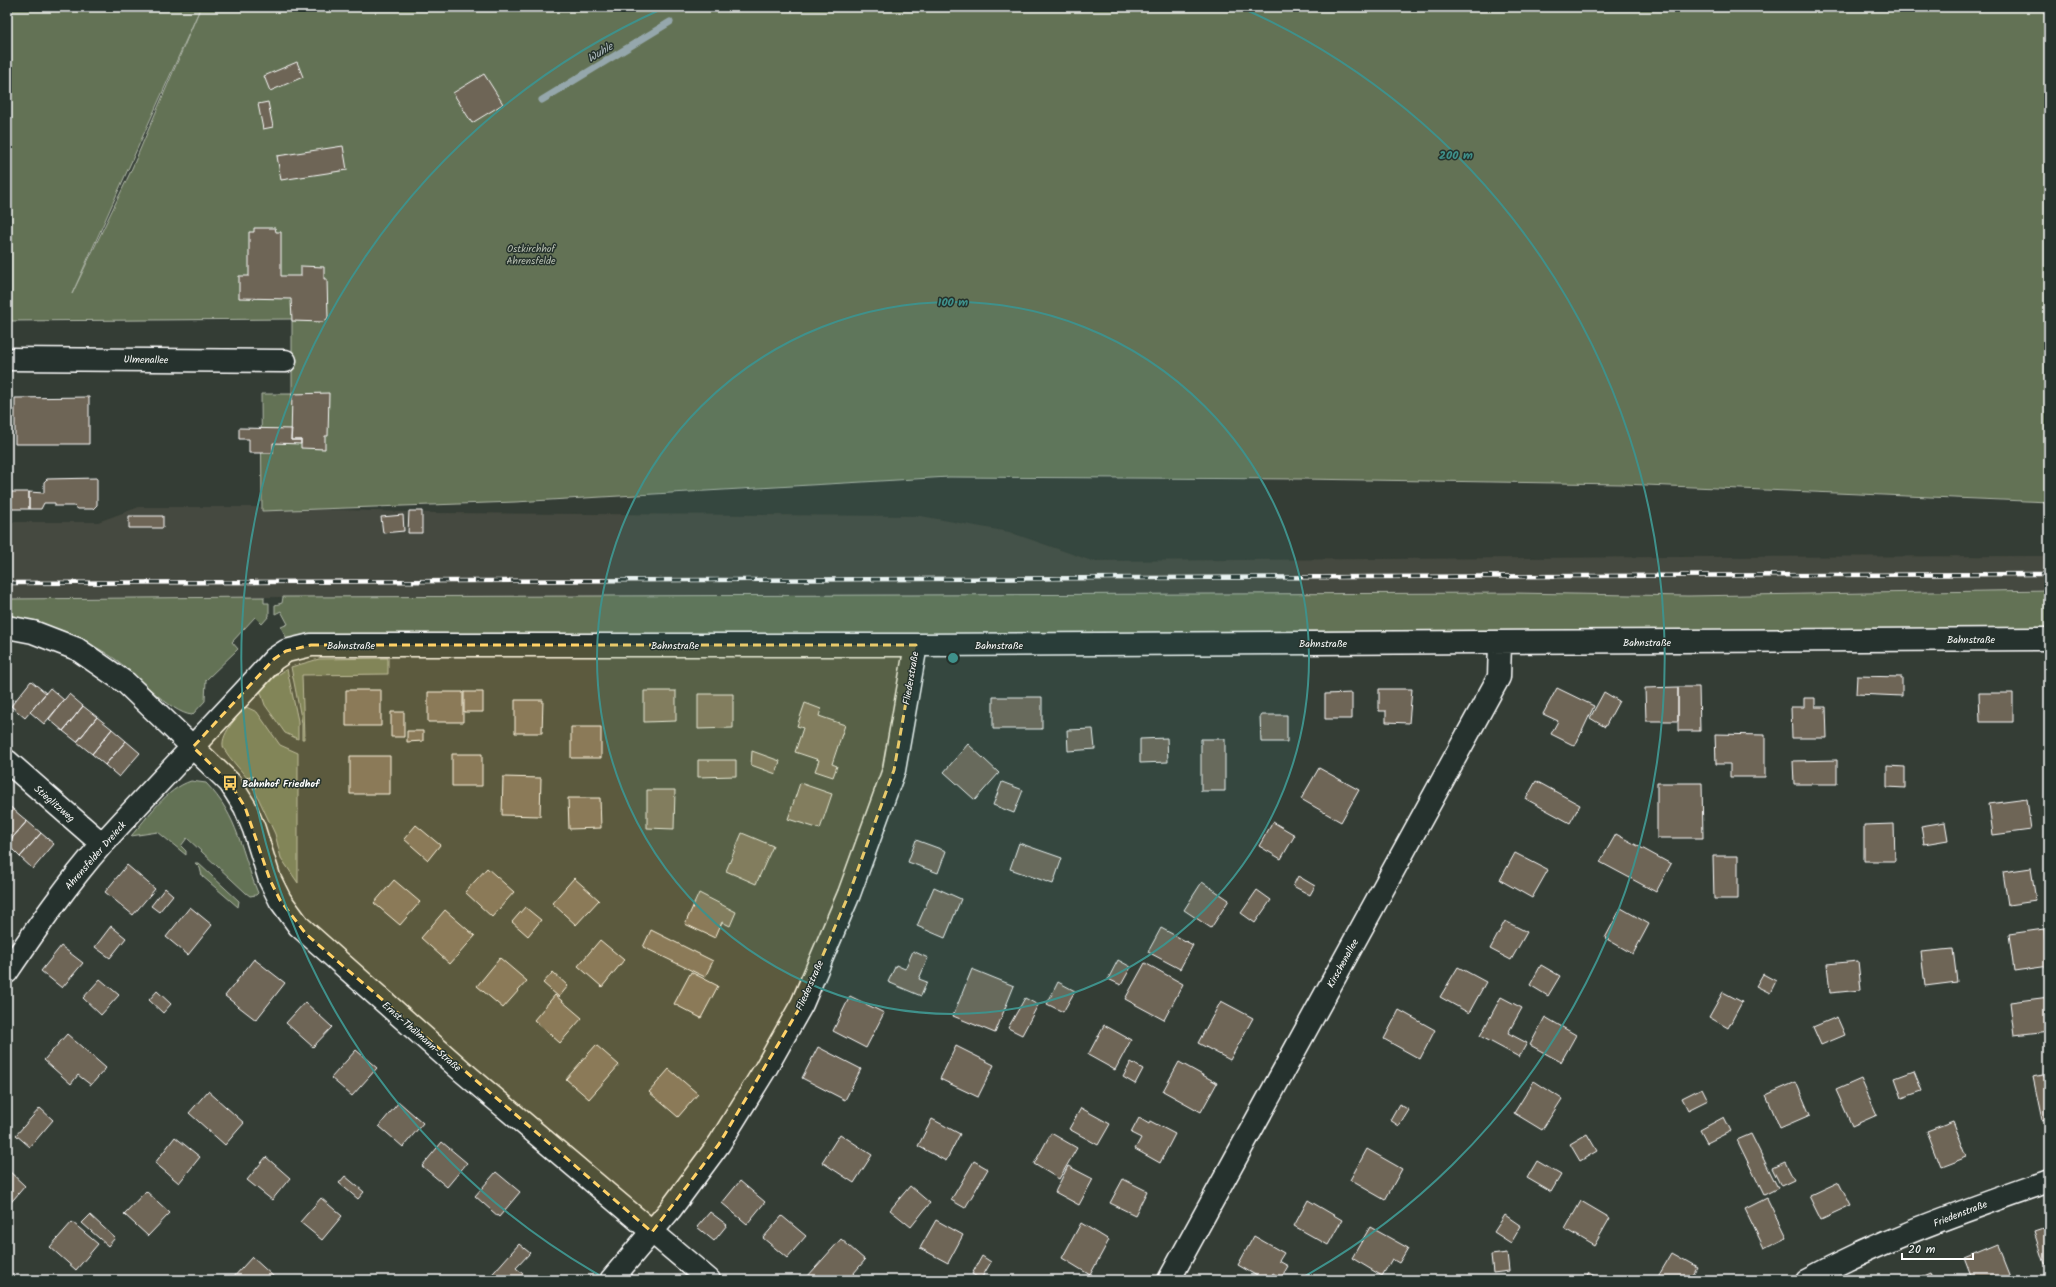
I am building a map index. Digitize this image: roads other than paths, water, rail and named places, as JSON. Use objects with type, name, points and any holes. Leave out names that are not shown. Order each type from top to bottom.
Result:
[{"type":"street","name":"Ulmenallee","points":[[7,359],[285,361]]},
{"type":"street","points":[[7,627],[33,632],[77,649],[126,683],[193,747]]},
{"type":"street","name":"Bahnstraße","points":[[193,747],[274,659],[286,651],[311,645],[1500,643],[2049,639]]},
{"type":"street","name":"Kirschenallee","points":[[1169,1280],[1499,677],[1500,643]]},
{"type":"street","name":"Fliederstraße","points":[[611,1280],[652,1232],[698,1174],[719,1144],[766,1068],[802,1004],[849,894],[894,770],[916,645]]},
{"type":"street","name":"Ahrensfelder Dreieck","points":[[7,972],[61,894],[102,844],[193,747]]},
{"type":"street","name":"Ernst-Thälmann-Straße","points":[[193,747],[230,783],[245,807],[254,829],[270,880],[280,900],[299,926],[451,1062],[709,1280]]},
{"type":"street","name":"Stieglitzweg","points":[[7,761],[102,844]]},
{"type":"street","name":"Friedenstraße","points":[[1807,1280],[1849,1257],[1956,1214],[2049,1181]]},
{"type":"waterway","name":"Wuhle","points":[[542,100],[670,22]]},
{"type":"railway","points":[[7,583],[2049,574]]},
{"type":"place","name":"Bahnhof Friedhof","points":[[230,783]]},
{"type":"park label","name":"Ostkirchhof Ahrensfelde","points":[[531,254]]}]
